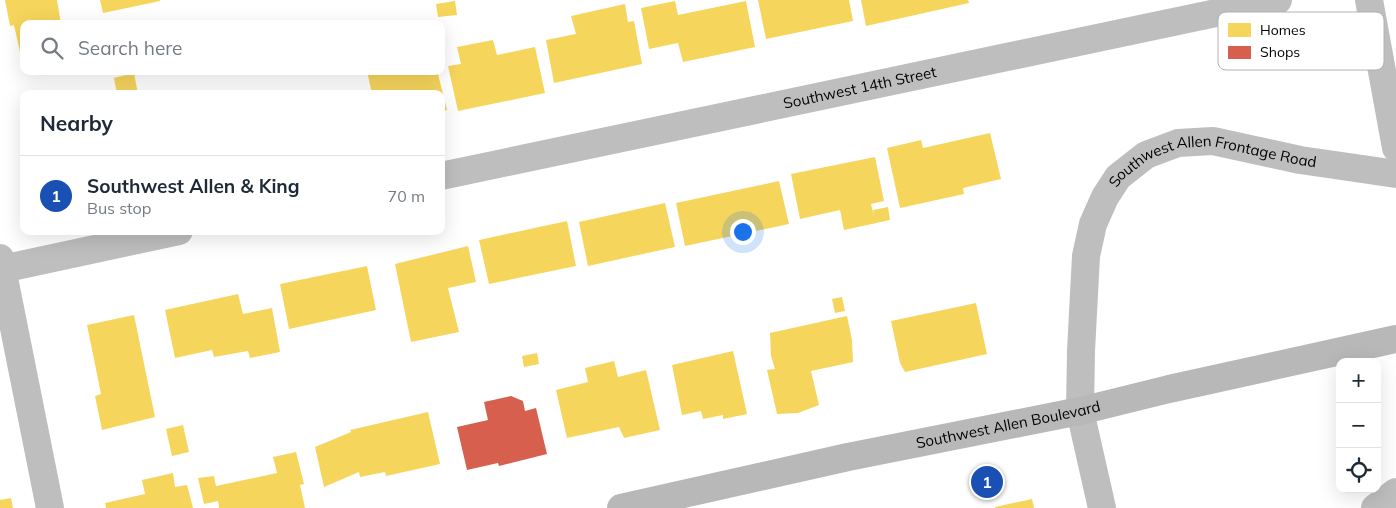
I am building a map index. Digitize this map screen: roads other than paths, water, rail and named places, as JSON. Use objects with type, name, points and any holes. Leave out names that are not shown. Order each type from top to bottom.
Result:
[{"type":"main road","name":"Southwest Allen Boulevard","points":[[621,508],[848,457],[1080,411],[1168,389],[1396,339]]},
{"type":"street","name":"Southwest 14th Street","points":[[1221,12],[1278,0]]},
{"type":"street","name":"Southwest 14th Street","points":[[445,175],[1218,13]]},
{"type":"street","points":[[1382,70],[1396,148]]},
{"type":"street","name":"Southwest Allen Frontage Road","points":[[1102,508],[1080,411],[1081,351],[1086,256],[1093,224],[1105,197],[1118,177],[1146,155],[1178,143],[1213,141],[1300,160],[1396,174]]},
{"type":"street","points":[[50,508],[1,263],[157,235]]},
{"type":"street","points":[[1375,508],[1396,492]]},
{"type":"place","name":"Southwest Allen & King","points":[[987,482]]}]
